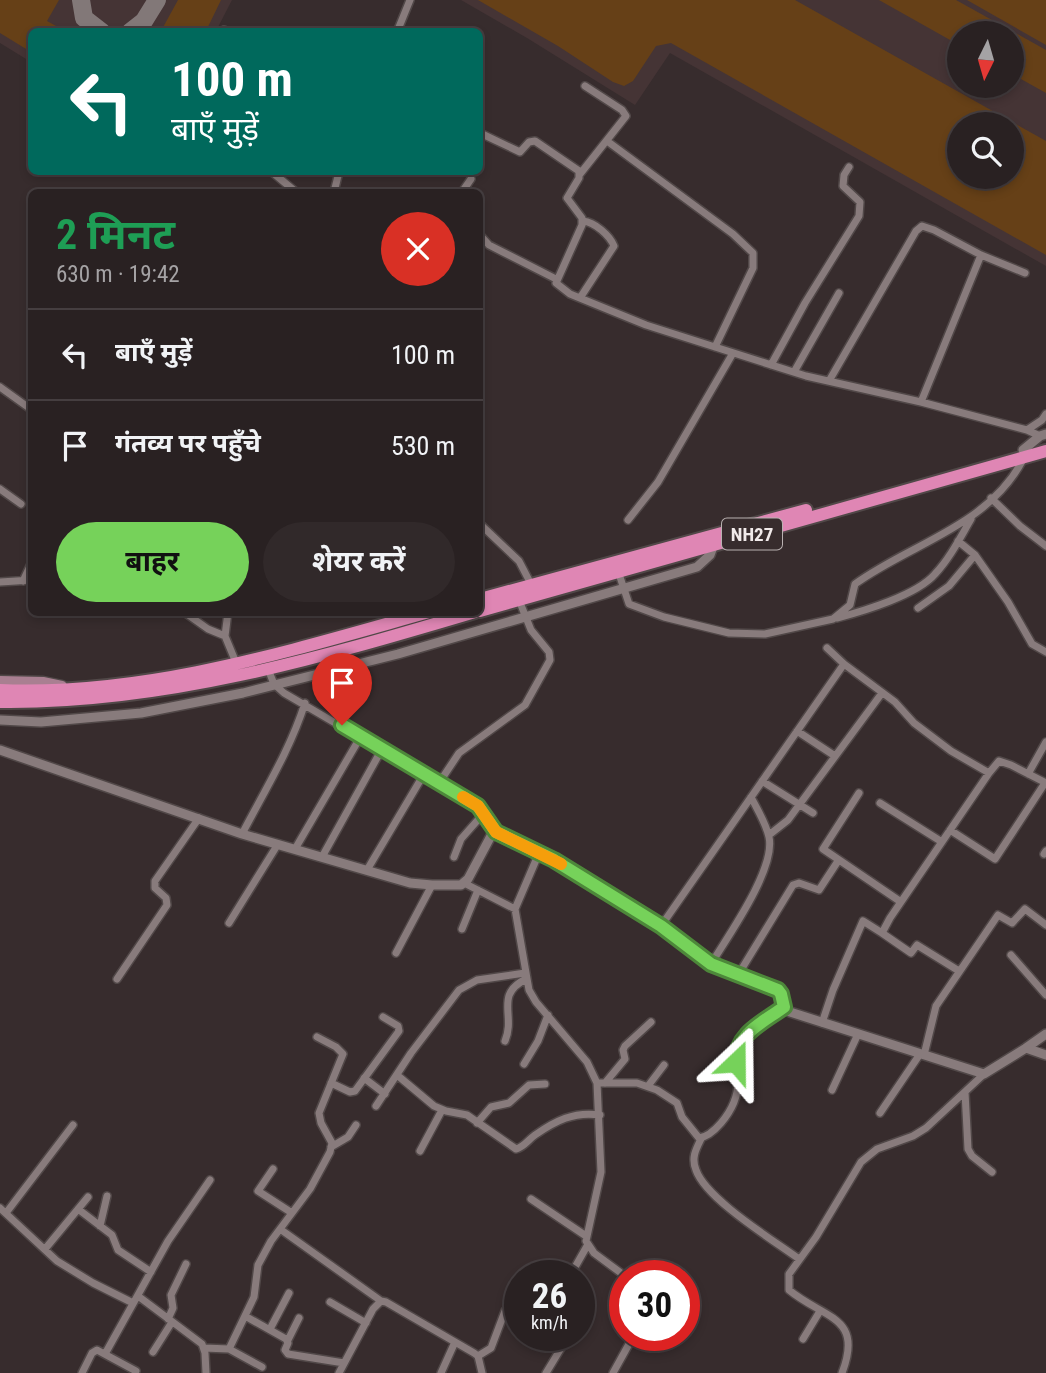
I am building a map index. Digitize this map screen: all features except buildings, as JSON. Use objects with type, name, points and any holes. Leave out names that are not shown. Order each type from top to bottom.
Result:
[{"type":"highway","name":"NH27","points":[[483,610],[1024,454],[1044,438]]},
{"type":"highway","name":"NH27","points":[[483,598],[1024,454],[1046,451]]},
{"type":"highway","name":"NH27","points":[[0,702],[157,691],[239,670],[416,616]]},
{"type":"highway","name":"NH27","points":[[239,670],[268,669],[462,616]]},
{"type":"highway","name":"NH27","points":[[0,690],[76,695]]},
{"type":"main road","points":[[0,681],[43,682],[76,695]]},
{"type":"street","points":[[399,28],[410,0]]},
{"type":"street","points":[[580,298],[614,246],[592,222],[583,221],[567,198],[580,174],[625,119],[624,113],[585,86]]},
{"type":"street","points":[[483,134],[520,152],[528,142],[535,141],[580,174]]},
{"type":"street","points":[[607,141],[733,234],[753,253],[752,268],[715,347]]},
{"type":"street","points":[[771,365],[859,216],[860,202],[844,186],[844,175],[849,167]]},
{"type":"street","points":[[276,175],[292,189]]},
{"type":"street","points":[[464,189],[471,179]]},
{"type":"street","points":[[583,221],[556,279],[557,286],[580,298],[646,325],[794,372],[921,402],[1027,430],[1044,438]]},
{"type":"street","points":[[830,381],[916,231],[922,226],[1025,273]]},
{"type":"street","points":[[483,238],[489,245],[556,279]]},
{"type":"street","points":[[921,402],[981,255]]},
{"type":"street","points":[[794,372],[839,293]]},
{"type":"street","points":[[628,520],[658,482],[733,353]]},
{"type":"street","points":[[0,387],[28,407]]},
{"type":"street","points":[[1027,430],[1046,414]]},
{"type":"street","points":[[833,619],[850,605],[855,584],[877,568],[954,530],[974,514],[1014,478],[1024,454],[1046,457]]},
{"type":"street","points":[[0,489],[21,504]]},
{"type":"street","points":[[991,498],[1046,546]]},
{"type":"street","points":[[618,571],[629,604],[664,617],[729,633],[765,635],[869,610],[923,583],[933,577],[974,514]]},
{"type":"street","points":[[483,527],[519,561],[531,584]]},
{"type":"street","points":[[958,541],[975,555],[1008,602],[1032,644],[1046,652]]},
{"type":"street","points":[[0,720],[41,723],[141,713],[243,693],[526,617],[697,567],[710,555],[714,544]]},
{"type":"street","points":[[918,608],[950,586],[975,555]]},
{"type":"street","points":[[0,582],[27,580]]},
{"type":"street","points":[[439,783],[459,753],[525,705],[550,660],[549,652],[534,634],[519,600]]},
{"type":"street","points":[[190,616],[208,629],[225,636]]},
{"type":"street","points":[[228,616],[225,636],[239,670]]},
{"type":"street","points":[[827,648],[895,702],[914,723],[951,751],[989,773]]},
{"type":"street","points":[[661,926],[844,664]]},
{"type":"street","points":[[268,669],[274,684],[284,693],[478,806],[496,832],[540,853],[661,926],[711,964],[778,990],[784,1007],[790,1012],[984,1074]]},
{"type":"street","points":[[769,835],[788,820],[882,693]]},
{"type":"street","points":[[242,834],[294,737],[305,703]]},
{"type":"street","points":[[797,732],[835,756]]},
{"type":"street","points":[[295,849],[361,736]]},
{"type":"street","points":[[1028,774],[1046,742]]},
{"type":"street","points":[[322,857],[382,748]]},
{"type":"street","points":[[0,750],[242,834],[410,883],[457,886],[464,883],[496,832]]},
{"type":"street","points":[[882,933],[901,902],[950,830],[989,773],[999,761],[1046,783],[995,859],[950,830]]},
{"type":"street","points":[[367,870],[424,774]]},
{"type":"street","points":[[762,781],[813,813]]},
{"type":"street","points":[[859,793],[823,849],[901,902]]},
{"type":"street","points":[[711,964],[758,885],[770,846],[769,835],[751,797]]},
{"type":"street","points":[[880,803],[942,842]]},
{"type":"street","points":[[454,857],[461,839],[484,813]]},
{"type":"street","points":[[117,979],[167,905],[166,898],[155,888],[155,881],[199,818]]},
{"type":"street","points":[[229,923],[278,844]]},
{"type":"street","points":[[540,853],[515,909],[526,976],[532,996],[601,1083],[601,1172],[586,1236],[587,1246],[579,1260]]},
{"type":"street","points":[[738,975],[793,885],[799,883],[819,890],[838,861]]},
{"type":"street","points":[[464,883],[515,909]]},
{"type":"street","points":[[396,953],[432,885]]},
{"type":"street","points":[[462,929],[478,890]]},
{"type":"street","points":[[880,1113],[922,1055],[936,1006],[998,915],[1012,923],[1025,909],[1046,925]]},
{"type":"street","points":[[822,1023],[833,990],[863,921],[911,953],[917,945],[959,971]]},
{"type":"street","points":[[1012,955],[1046,995]]},
{"type":"street","points":[[505,1041],[510,1029],[507,998],[526,976]]},
{"type":"street","points":[[376,1106],[411,1053],[459,990],[477,980],[526,976]]},
{"type":"street","points":[[784,1007],[742,1039],[737,1051],[738,1087],[733,1106],[717,1127],[701,1139],[694,1155],[695,1169],[699,1177],[722,1201],[799,1259]]},
{"type":"street","points":[[524,1064],[538,1041],[548,1015]]},
{"type":"street","points":[[331,1083],[353,1092],[399,1031],[398,1026],[383,1017]]},
{"type":"street","points":[[601,1083],[625,1059],[625,1046],[651,1022]]},
{"type":"street","points":[[832,1090],[858,1034]]},
{"type":"street","points":[[842,1373],[850,1345],[848,1334],[792,1293],[788,1287],[789,1274],[816,1237],[861,1161],[877,1149],[919,1132],[984,1074],[1046,1034]]},
{"type":"street","points":[[229,1349],[254,1297],[258,1265],[280,1229],[310,1189],[331,1147],[330,1136],[321,1123],[318,1112],[343,1054],[317,1037]]},
{"type":"street","points":[[1026,1048],[1046,1055]]},
{"type":"street","points":[[648,1086],[664,1065]]},
{"type":"street","points":[[397,1075],[419,1095],[442,1110],[460,1112],[519,1149],[543,1130],[577,1114],[600,1115]]},
{"type":"street","points":[[364,1078],[385,1094]]},
{"type":"street","points":[[601,1083],[637,1083],[648,1086],[677,1103],[682,1116],[701,1139]]},
{"type":"street","points":[[477,1123],[491,1107],[509,1103],[529,1084],[545,1084]]},
{"type":"street","points":[[965,1092],[968,1149],[972,1156],[992,1172]]},
{"type":"street","points":[[420,1151],[442,1110]]},
{"type":"street","points":[[73,1125],[3,1210],[74,1272],[135,1299],[170,1320],[204,1348],[229,1349],[262,1367]]},
{"type":"street","points":[[331,1147],[348,1138],[356,1125]]},
{"type":"street","points":[[273,1169],[258,1191],[292,1213]]},
{"type":"street","points":[[105,1354],[168,1241],[210,1180]]},
{"type":"street","points":[[100,1226],[107,1196]]},
{"type":"street","points":[[45,1249],[88,1197]]},
{"type":"street","points":[[531,1199],[586,1236]]},
{"type":"street","points":[[78,1209],[114,1237],[118,1250],[151,1272]]},
{"type":"street","points":[[280,1229],[381,1301],[478,1356],[482,1373]]},
{"type":"street","points":[[587,1246],[609,1264]]},
{"type":"street","points":[[153,1352],[170,1320],[173,1308],[171,1295],[186,1264]]},
{"type":"street","points":[[270,1329],[289,1293]]},
{"type":"street","points":[[339,1373],[377,1303],[381,1301]]},
{"type":"street","points":[[330,1302],[366,1323]]},
{"type":"street","points":[[803,1339],[820,1311]]},
{"type":"street","points":[[478,1356],[491,1348],[504,1314]]},
{"type":"street","points":[[245,1316],[288,1340]]},
{"type":"street","points":[[299,1318],[288,1340],[285,1350],[288,1354],[344,1363]]},
{"type":"street","points":[[441,1373],[455,1342]]},
{"type":"street","points":[[204,1348],[206,1373]]},
{"type":"street","points":[[82,1373],[92,1353],[97,1350],[136,1371]]},
{"type":"street","points":[[547,1373],[560,1351]]},
{"type":"street","points":[[613,1373],[625,1351]]},
{"type":"shaded area","points":[[0,0],[232,0],[218,28],[28,28],[28,60],[0,43]]},
{"type":"shaded area","points":[[0,0],[59,0],[47,21],[60,28],[28,28],[28,50],[0,33]]},
{"type":"shaded area","points":[[178,0],[221,0],[207,28],[163,28]]},
{"type":"shaded area","points":[[461,0],[1046,0],[1046,266],[670,53],[635,105]]},
{"type":"shaded area","points":[[478,0],[795,0],[947,85],[947,98],[969,98],[994,112],[947,112],[947,189],[1024,189],[1024,129],[1046,141],[1046,255],[671,43],[656,46],[633,81],[624,86],[613,82],[558,46]]},
{"type":"shaded area","points":[[879,0],[956,0],[994,21],[947,21],[947,38]]},
{"type":"shaded area","points":[[967,0],[1046,0],[1046,45],[1024,32],[1024,21],[1004,21]]},
{"type":"shaded area","points":[[1024,38],[1046,50],[1046,93],[1024,81]]},
{"type":"taxiway","points":[[81,0],[84,18],[97,28]]},
{"type":"taxiway","points":[[135,28],[144,21],[157,0]]},
{"type":"slow traffic","points":[[463,797],[478,806],[496,832],[561,864]]},
{"type":"route","points":[[342,725],[478,806],[496,832],[554,860],[668,930],[711,964],[778,990],[784,1007],[747,1033],[738,1047],[736,1062]]}]
